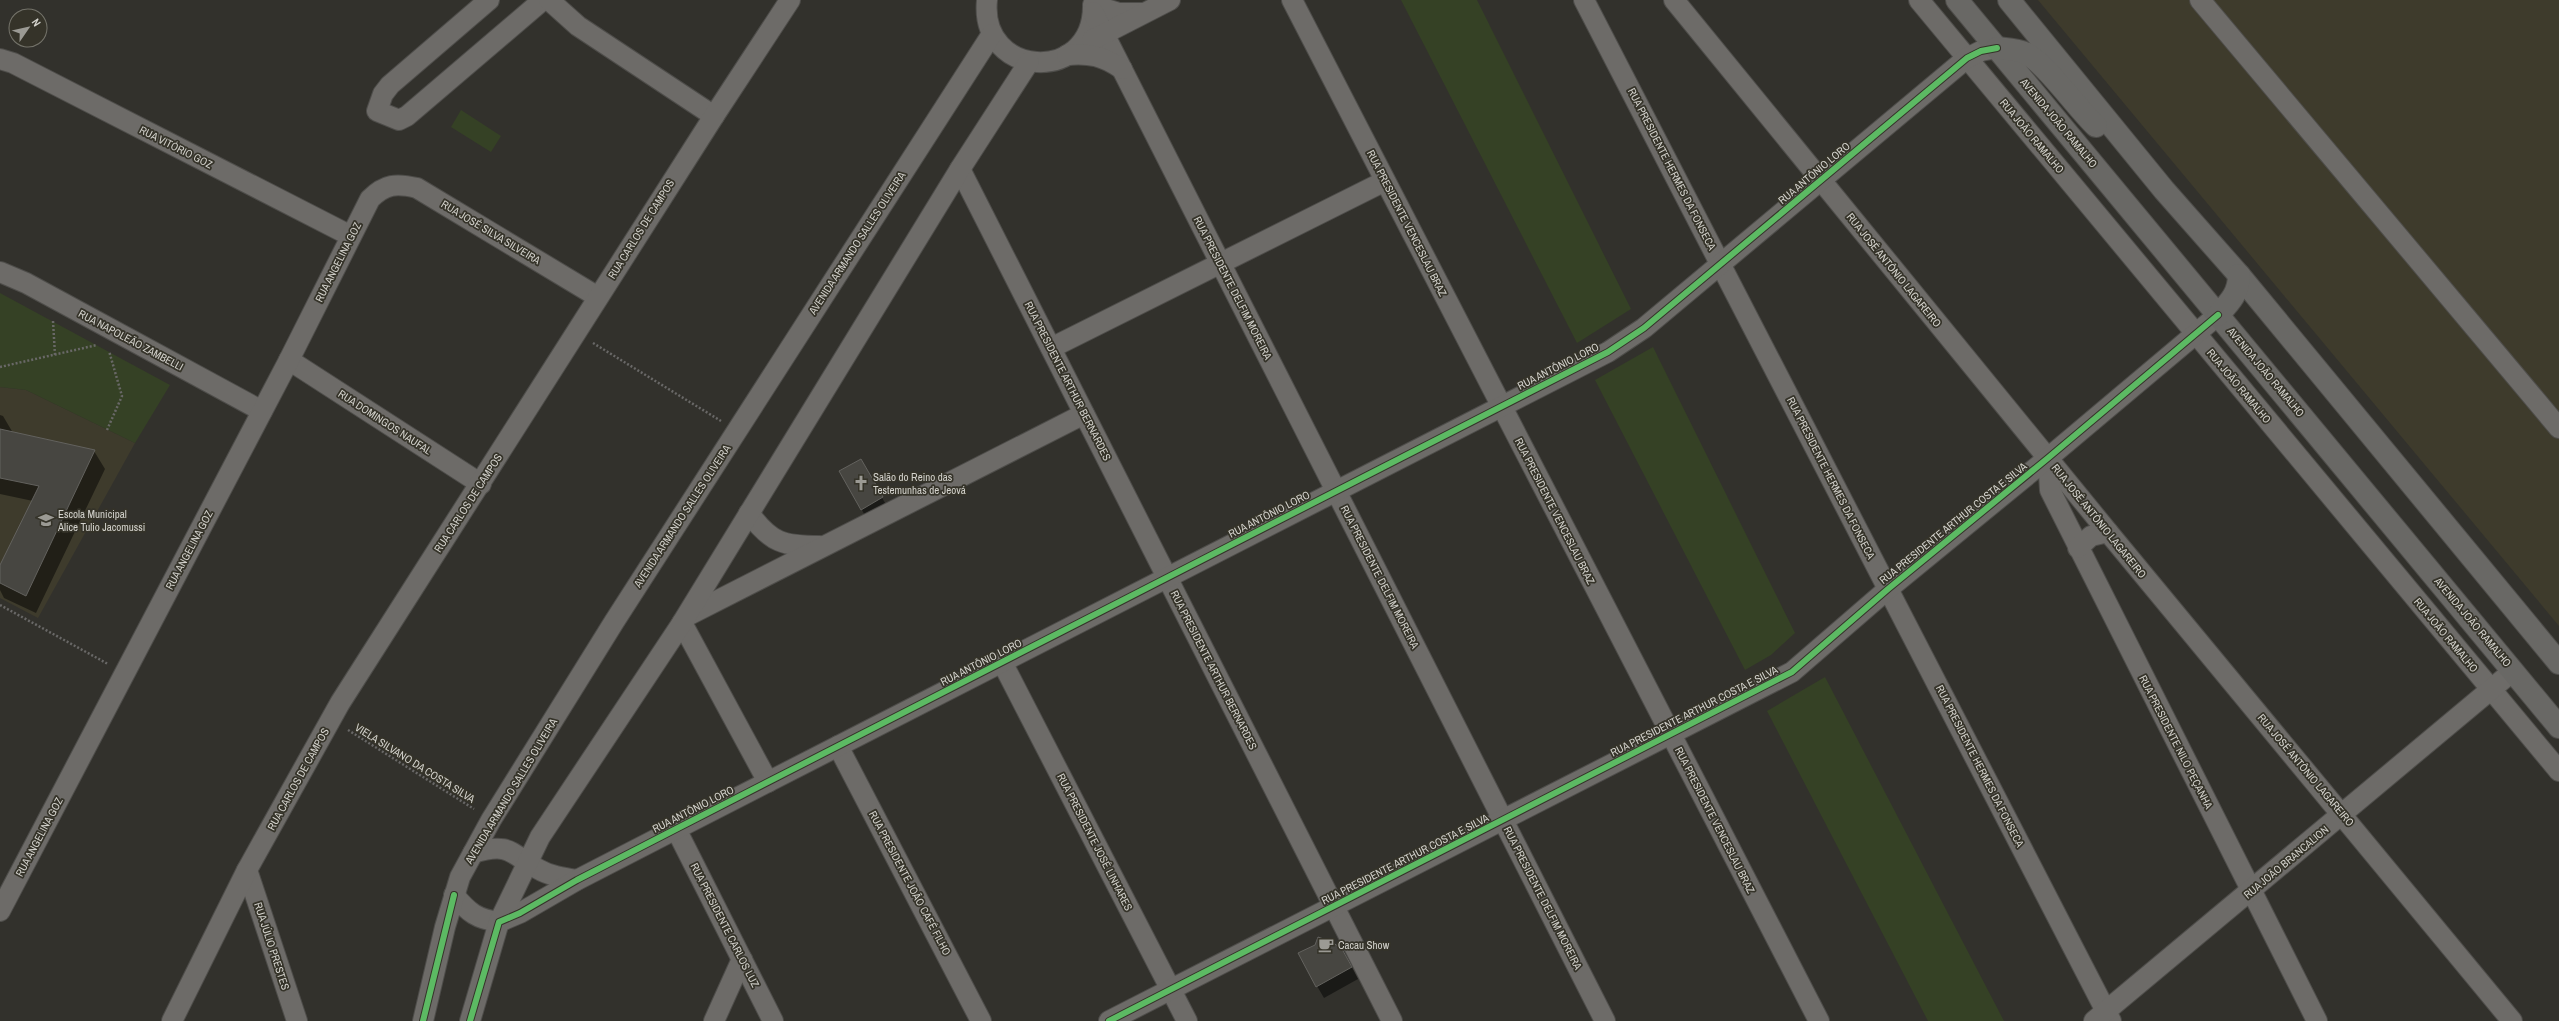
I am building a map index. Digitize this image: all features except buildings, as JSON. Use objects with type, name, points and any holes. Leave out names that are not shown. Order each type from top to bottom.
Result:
[{"type":"highway","name":"AVENIDA JOÃO RAMALHO","points":[[1957,0],[2559,727]]},
{"type":"highway","points":[[2009,0],[2164,190],[2239,275],[2559,663]]},
{"type":"highway","points":[[1997,48],[2023,52],[2037,60],[2079,110],[2164,190]]},
{"type":"highway","points":[[2218,315],[2234,297],[2239,287],[2239,275]]},
{"type":"street","points":[[489,0],[390,85],[383,94],[377,111],[399,120],[407,116],[543,0]]},
{"type":"street","points":[[549,0],[578,26],[714,116]]},
{"type":"street","name":"RUA CARLOS DE CAMPOS","points":[[172,1021],[247,870],[331,719],[598,297],[790,0]]},
{"type":"street","points":[[984,1],[988,24],[992,34],[1005,50],[1014,56],[1029,62],[1055,61],[1170,0]]},
{"type":"street","name":"RUA PRESIDENTE VENCESLAU BRAZ","points":[[1292,0],[1819,1021]]},
{"type":"street","name":"RUA PRESIDENTE HERMES DA FONSECA","points":[[1584,0],[1888,588],[2104,1018]]},
{"type":"street","name":"RUA JOSÉ ANTÔNIO LAGAREIRO","points":[[1674,0],[2108,532],[2512,1021]]},
{"type":"street","name":"RUA JOÃO RAMALHO","points":[[1919,0],[2559,771]]},
{"type":"street","points":[[2200,0],[2559,428]]},
{"type":"street","points":[[1072,52],[1088,32],[1093,6],[1119,14],[1146,12]]},
{"type":"street","name":"RUA PRESIDENTE DELFIM MOREIRA","points":[[1093,6],[1104,34],[1605,1021]]},
{"type":"street","name":"AVENIDA ARMANDO SALLES OLIVEIRA","points":[[423,1021],[454,895],[460,877],[491,820],[614,622],[992,34]]},
{"type":"street","name":"RUA ANTÔNIO LORO","points":[[500,922],[520,913],[577,880],[1629,340],[1967,58],[1981,51],[1997,48]]},
{"type":"street","points":[[1072,52],[1102,57],[1122,69]]},
{"type":"street","name":"RUA VITÓRIO GOZ","points":[[0,59],[13,63],[351,236]]},
{"type":"street","points":[[470,1021],[500,922],[527,860],[540,837],[684,619],[960,169],[1029,62]]},
{"type":"street","name":"RUA PRESIDENTE ARTHUR BERNARDES","points":[[960,169],[1392,1021]]},
{"type":"street","points":[[1051,348],[1385,181]]},
{"type":"street","name":"RUA JOSÉ SILVA SILVEIRA","points":[[379,190],[389,185],[402,184],[417,188],[598,297]]},
{"type":"street","name":"RUA ANGELINA GOZ","points":[[0,911],[289,360],[370,199],[379,190]]},
{"type":"street","name":"RUA NAPOLEÃO ZAMBELLI","points":[[0,272],[26,282],[127,339],[262,411]]},
{"type":"street","name":"RUA PRESIDENTE ARTHUR COSTA E SILVA","points":[[1110,1021],[1792,672],[1888,588],[2197,335],[2218,315]]},
{"type":"street","name":"RUA DOMINGOS NAUFAL","points":[[289,360],[481,484]]},
{"type":"street","points":[[684,619],[822,546],[1084,414]]},
{"type":"street","name":"RUA PRESIDENTE NILO PEÇANHA","points":[[2048,458],[2050,490],[2317,1021]]},
{"type":"street","points":[[749,513],[765,534],[776,542],[794,545],[822,546]]},
{"type":"street","points":[[2078,548],[2091,536],[2108,532]]},
{"type":"street","points":[[684,619],[768,782]]},
{"type":"street","name":"RUA PRESIDENTE JOSÉ LINHARES","points":[[1002,662],[1187,1021]]},
{"type":"street","name":"RUA JOÃO BRANCALION","points":[[2104,1018],[2251,891],[2514,671]]},
{"type":"street","name":"RUA PRESIDENTE JOÃO CAFÉ FILHO","points":[[838,746],[981,1021]]},
{"type":"street","name":"RUA PRESIDENTE CARLOS LUZ","points":[[676,829],[774,1021]]},
{"type":"street","points":[[473,853],[500,848],[514,852],[549,874],[577,880]]},
{"type":"street","name":"RUA JÚLIO PRESTES","points":[[247,870],[297,1021]]},
{"type":"street","points":[[454,895],[467,911],[484,920],[500,922]]},
{"type":"street","points":[[714,1021],[742,959]]},
{"type":"path","points":[[52,297],[55,355]]},
{"type":"path","points":[[576,332],[737,431]]},
{"type":"path","points":[[0,367],[127,339]]},
{"type":"path","points":[[107,343],[122,396],[107,430]]},
{"type":"path","points":[[0,605],[125,673]]},
{"type":"shaded area","points":[[2038,0],[2559,0],[2559,626]]},
{"type":"shaded area","name":"Escola Municipal Alice Tulio Jacomussi","points":[[0,387],[26,390],[135,443],[38,618],[0,598]]},
{"type":"green space","points":[[1401,0],[1477,0],[1631,309],[1577,343]]},
{"type":"green space","points":[[461,110],[501,136],[491,152],[451,127]]},
{"type":"green space","points":[[0,293],[170,385],[135,443],[26,390],[0,387]]},
{"type":"green space","points":[[1653,347],[1795,633],[1771,655],[1745,670],[1595,380]]},
{"type":"green space","points":[[1825,677],[2004,1021],[1928,1021],[1767,711]]},
{"type":"cycle path","points":[[470,1021],[499,922],[520,913],[577,880],[676,829],[1608,352],[1644,328],[1967,58],[1981,51],[1997,48]]},
{"type":"cycle path","points":[[1109,1021],[1792,672],[1888,589],[2048,458],[2218,315]]},
{"type":"cycle path","points":[[423,1021],[454,895]]},
{"type":"place","name":"Salão do Reino das Testemunhas de Jeová","points":[[861,483]]},
{"type":"place","name":"Escola Municipal Alice Tulio Jacomussi","points":[[46,520]]},
{"type":"place","name":"Cacau Show","points":[[1326,945]]}]
